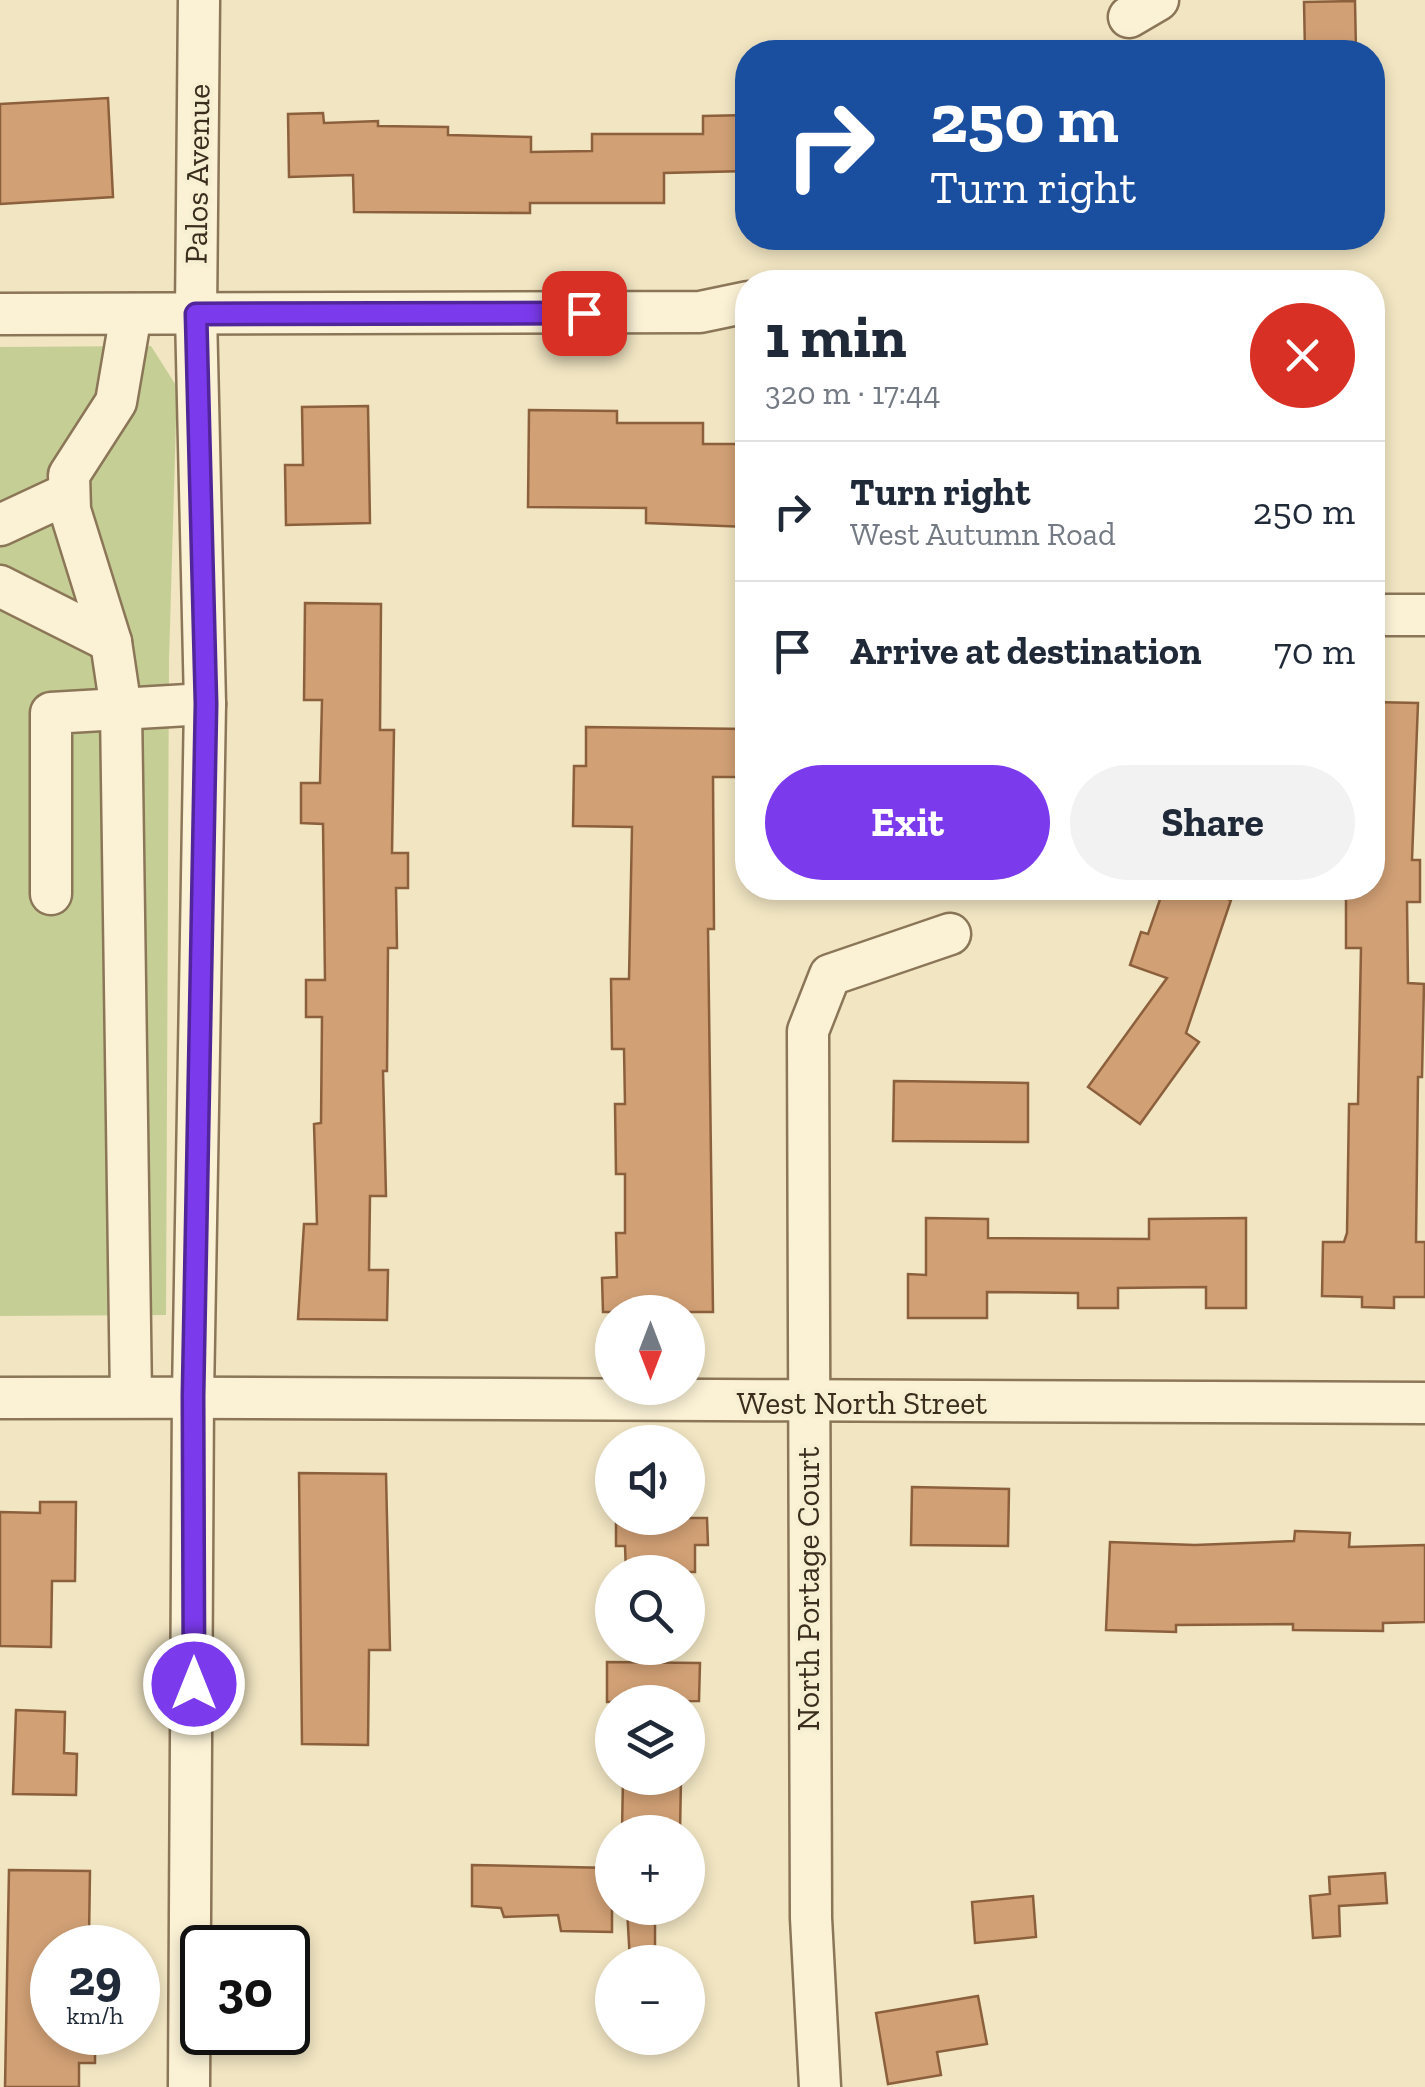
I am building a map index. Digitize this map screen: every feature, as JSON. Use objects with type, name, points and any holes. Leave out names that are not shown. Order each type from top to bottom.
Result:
[{"type":"street","name":"Palos Avenue","points":[[189,2087],[193,1396],[206,704],[196,314],[199,0]]},
{"type":"street","points":[[0,314],[700,312],[735,305]]},
{"type":"street","points":[[131,314],[116,402],[68,475],[70,510],[111,642],[121,709],[131,1397]]},
{"type":"street","points":[[0,525],[70,493]]},
{"type":"street","points":[[0,586],[111,642]]},
{"type":"street","points":[[1385,615],[1425,616]]},
{"type":"street","points":[[50,894],[50,714],[206,704]]},
{"type":"street","name":"North Portage Court","points":[[820,2087],[810,1918],[808,1031],[830,975],[950,934]]},
{"type":"street","name":"West North Street","points":[[0,1398],[1425,1403]]},
{"type":"green space","points":[[151,346],[177,387],[169,660],[166,1315],[0,1316],[0,347]]},
{"type":"building","points":[[1355,1],[1356,40],[1305,40],[1304,2]]},
{"type":"building","points":[[108,98],[113,197],[0,204],[0,104]]},
{"type":"building","points":[[323,113],[324,123],[378,121],[378,126],[448,127],[448,135],[531,137],[531,152],[592,151],[592,134],[703,134],[703,116],[735,115],[735,171],[664,173],[664,203],[530,203],[530,213],[354,212],[353,175],[289,177],[288,114]]},
{"type":"building","points":[[368,406],[370,523],[286,525],[285,465],[303,465],[302,407]]},
{"type":"building","points":[[529,410],[617,411],[617,423],[703,423],[703,444],[735,444],[735,526],[646,523],[646,508],[528,507]]},
{"type":"building","points":[[305,603],[381,604],[380,730],[394,730],[392,853],[408,853],[408,888],[396,888],[397,948],[388,948],[387,1071],[383,1071],[386,1196],[370,1196],[369,1270],[388,1270],[387,1320],[298,1319],[304,1224],[317,1224],[314,1124],[321,1123],[322,1017],[306,1017],[306,980],[325,980],[323,824],[301,823],[301,783],[320,783],[322,700],[304,700]]},
{"type":"building","points":[[1385,702],[1418,703],[1412,860],[1420,860],[1420,902],[1407,902],[1408,983],[1424,984],[1422,1077],[1418,1077],[1416,1242],[1425,1242],[1425,1297],[1394,1297],[1394,1308],[1362,1307],[1362,1297],[1322,1296],[1323,1242],[1344,1242],[1347,1233],[1349,1104],[1358,1104],[1361,948],[1346,948],[1346,900],[1385,900]]},
{"type":"building","points":[[586,727],[735,729],[735,777],[713,777],[714,929],[708,929],[713,1312],[705,1312],[705,1295],[602,1295],[602,1278],[617,1277],[616,1233],[625,1233],[625,1174],[616,1174],[615,1104],[625,1104],[624,1049],[612,1049],[611,979],[629,979],[632,827],[573,826],[574,766],[586,766]]},
{"type":"building","points":[[1160,900],[1231,900],[1186,1033],[1199,1042],[1140,1124],[1088,1087],[1167,978],[1130,965],[1141,932],[1148,934]]},
{"type":"building","points":[[894,1081],[1028,1083],[1028,1142],[893,1141]]},
{"type":"building","points":[[926,1218],[988,1219],[988,1238],[1149,1239],[1149,1219],[1246,1218],[1246,1308],[1206,1308],[1206,1287],[1118,1288],[1118,1308],[1078,1308],[1078,1293],[987,1292],[987,1318],[908,1318],[908,1274],[926,1275]]},
{"type":"building","points":[[299,1473],[386,1474],[390,1650],[369,1650],[368,1745],[302,1744]]},
{"type":"building","points":[[912,1487],[1009,1489],[1008,1546],[911,1545]]},
{"type":"building","points":[[40,1502],[76,1502],[75,1581],[52,1581],[51,1647],[0,1646],[0,1512],[40,1513]]},
{"type":"building","points":[[707,1518],[708,1545],[695,1545],[695,1555],[625,1555],[625,1546],[616,1546],[616,1535],[705,1535]]},
{"type":"building","points":[[1295,1531],[1350,1533],[1349,1547],[1425,1545],[1425,1622],[1383,1623],[1383,1631],[1293,1630],[1293,1624],[1176,1625],[1176,1632],[1106,1630],[1110,1542],[1195,1545],[1294,1541]]},
{"type":"building","points":[[607,1665],[700,1665],[699,1685],[607,1685]]},
{"type":"building","points":[[16,1710],[65,1712],[64,1753],[77,1754],[76,1795],[13,1794]]},
{"type":"building","points":[[623,1795],[681,1795],[680,1815],[622,1815]]},
{"type":"building","points":[[472,1865],[595,1868],[595,1925],[612,1925],[612,1932],[561,1931],[558,1915],[504,1917],[501,1908],[472,1906]]},
{"type":"building","points":[[9,1870],[90,1871],[89,1925],[30,1925],[30,2055],[95,2055],[95,2063],[79,2063],[79,2087],[5,2087]]},
{"type":"building","points":[[1385,1873],[1387,1903],[1339,1906],[1340,1936],[1313,1938],[1310,1896],[1330,1894],[1329,1877]]},
{"type":"building","points":[[1033,1896],[1036,1937],[975,1943],[972,1902]]},
{"type":"building","points":[[628,1925],[655,1925],[655,1945],[629,1945]]},
{"type":"building","points":[[978,1996],[987,2044],[937,2052],[941,2075],[888,2084],[876,2013]]},
{"type":"route","points":[[194,1684],[193,1396],[206,704],[196,314],[584,313]]}]
